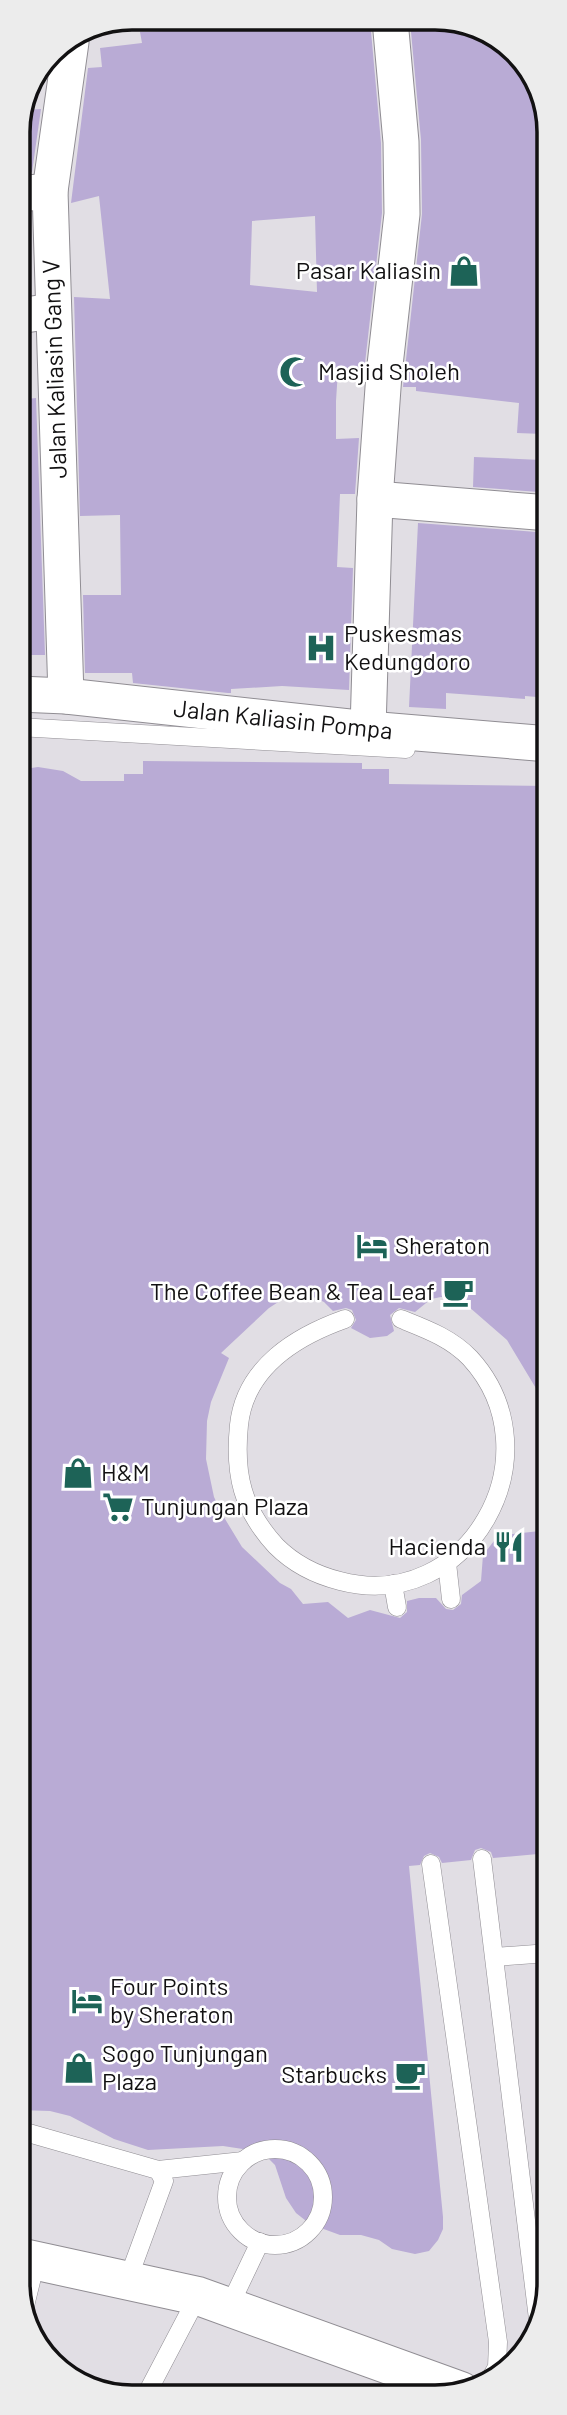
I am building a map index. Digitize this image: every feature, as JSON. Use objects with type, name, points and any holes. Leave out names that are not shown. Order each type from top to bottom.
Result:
[{"type":"main road","points":[[30,2260],[214,2301],[443,2384]]},
{"type":"street","points":[[368,729],[375,499],[384,374],[402,214],[401,142],[391,30]]},
{"type":"street","name":"Jalan Kaliasin Gang V","points":[[66,696],[53,311],[34,193],[69,52]]},
{"type":"street","points":[[30,314],[53,311]]},
{"type":"street","points":[[375,499],[537,512]]},
{"type":"street","name":"Jalan Kaliasin Pompa","points":[[30,694],[66,696],[368,729],[537,743]]},
{"type":"lane","points":[[30,728],[537,756]]},
{"type":"lane","points":[[345,1319],[309,1331],[278,1353],[254,1383],[240,1418],[236,1456],[242,1493],[260,1527],[285,1555],[318,1575],[355,1585],[393,1584],[421,1576],[447,1563],[476,1536],[496,1503],[506,1465],[505,1427],[492,1389],[469,1357],[438,1334],[401,1319]]},
{"type":"lane","points":[[447,1563],[451,1600]]},
{"type":"lane","points":[[393,1584],[397,1607]]},
{"type":"lane","points":[[482,1859],[536,2299]]},
{"type":"lane","points":[[432,1864],[498,2342],[494,2366]]},
{"type":"lane","points":[[495,1957],[537,1954]]},
{"type":"lane","points":[[30,2133],[158,2170],[243,2161],[271,2149],[300,2156],[311,2166],[321,2186],[321,2210],[304,2235],[275,2245],[247,2237],[237,2227],[226,2200],[233,2172],[243,2161]]},
{"type":"lane","points":[[127,2282],[164,2181],[158,2170]]},
{"type":"lane","points":[[153,2385],[260,2242]]},
{"type":"building","points":[[371,30],[381,143],[382,213],[364,372],[338,370],[336,401],[336,439],[359,438],[355,494],[340,494],[337,567],[353,568],[349,690],[282,686],[231,689],[231,693],[228,693],[133,683],[132,673],[85,673],[83,595],[121,595],[120,515],[80,516],[74,297],[110,299],[99,196],[71,203],[88,68],[102,67],[100,48],[142,43],[140,32]],"holes":[[[315,216],[317,292],[250,285],[252,221]]]},
{"type":"building","points":[[411,30],[456,32],[486,43],[508,59],[527,86],[537,131],[537,434],[517,433],[519,403],[416,391],[416,387],[403,387],[422,214],[421,140]]},
{"type":"building","points":[[41,109],[30,172],[30,125],[32,110]]},
{"type":"building","points":[[36,398],[45,655],[30,655],[30,399]]},
{"type":"building","points":[[474,457],[537,460],[537,492],[473,487]]},
{"type":"building","points":[[418,523],[537,532],[537,697],[525,696],[525,699],[446,693],[446,709],[409,707]]},
{"type":"building","name":"Tunjungan Plaza","points":[[143,761],[362,763],[362,769],[389,769],[389,784],[537,786],[537,1390],[507,1340],[461,1300],[441,1297],[431,1299],[415,1312],[399,1308],[390,1315],[394,1331],[387,1336],[370,1338],[351,1328],[356,1320],[352,1310],[346,1308],[333,1311],[324,1302],[307,1294],[286,1297],[269,1308],[221,1353],[229,1358],[211,1402],[207,1421],[206,1459],[214,1497],[222,1514],[242,1547],[280,1583],[291,1589],[303,1604],[328,1602],[348,1618],[370,1610],[400,1618],[407,1612],[407,1601],[419,1598],[436,1598],[446,1609],[453,1610],[461,1604],[462,1595],[481,1581],[483,1555],[494,1541],[504,1535],[537,1531],[537,1854],[493,1858],[491,1852],[481,1848],[475,1850],[471,1860],[442,1863],[439,1857],[430,1853],[424,1856],[420,1865],[409,1866],[443,2217],[443,2229],[438,2240],[429,2251],[415,2254],[392,2249],[379,2240],[361,2235],[340,2235],[310,2224],[296,2213],[286,2198],[275,2165],[262,2152],[223,2146],[148,2150],[114,2139],[70,2116],[50,2111],[30,2110],[30,768],[63,771],[81,781],[124,781],[124,774],[143,774]]},
{"type":"place","name":"Pasar Kaliasin","points":[[464,271]]},
{"type":"place","name":"Masjid Sholeh","points":[[295,372]]},
{"type":"place","name":"Puskesmas Kedungdoro","points":[[321,648]]},
{"type":"place","name":"Sheraton","points":[[372,1246]]},
{"type":"place","name":"The Coffee Bean & Tea Leaf","points":[[458,1292]]},
{"type":"place","name":"H&M","points":[[78,1473]]},
{"type":"place","name":"Tunjungan Plaza","points":[[118,1507]]},
{"type":"place","name":"Hacienda","points":[[509,1547]]},
{"type":"place","name":"Four Points by Sheraton","points":[[87,2001]]},
{"type":"place","name":"Sogo Tunjungan Plaza","points":[[79,2068]]},
{"type":"place","name":"Starbucks","points":[[410,2075]]}]
